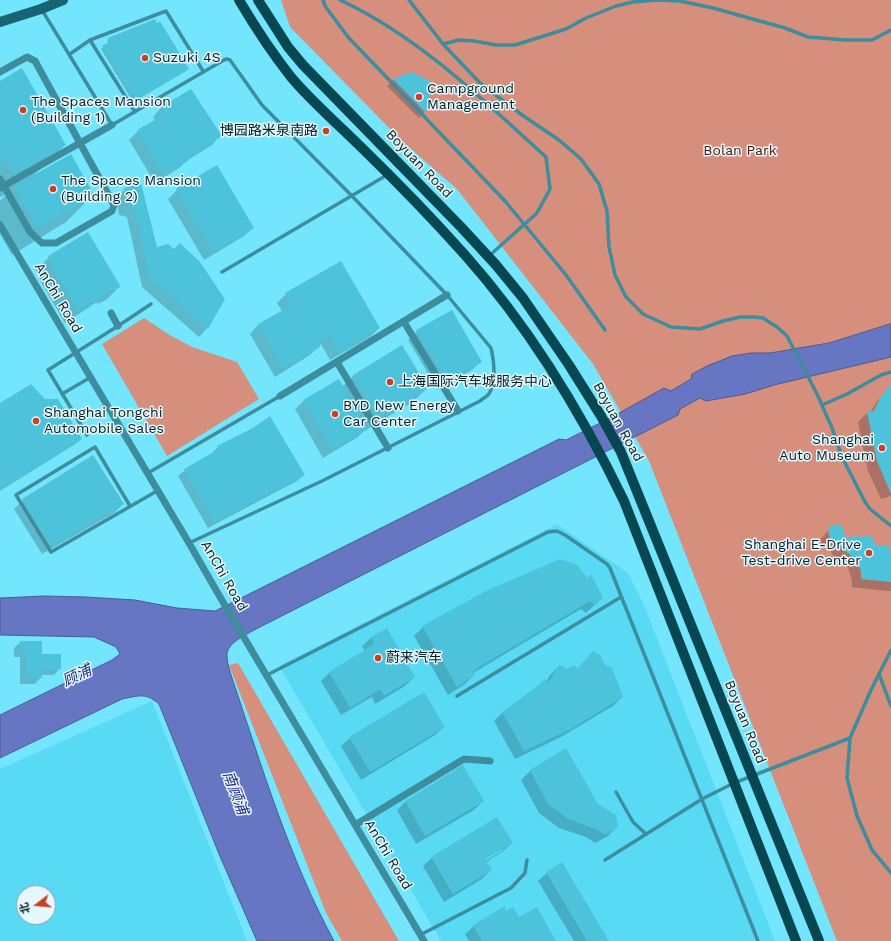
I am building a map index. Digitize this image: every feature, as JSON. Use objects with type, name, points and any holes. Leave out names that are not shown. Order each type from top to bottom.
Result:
[{"type":"main road","points":[[0,22],[41,4],[63,0]]},
{"type":"main road","name":"Boyuan Road","points":[[239,0],[274,54],[292,78],[388,174],[489,283],[537,346],[560,381],[603,456],[624,501],[796,941]]},
{"type":"main road","name":"Boyuan Road","points":[[258,0],[288,47],[302,65],[461,227],[522,298],[569,365],[601,416],[621,452],[819,941]]},
{"type":"street","points":[[0,72],[27,57],[35,61],[114,205],[112,210],[56,243],[42,243],[30,232],[2,187],[0,179]]},
{"type":"street","points":[[2,187],[112,125]]},
{"type":"street","name":"AnChi Road","points":[[0,226],[422,938]]},
{"type":"street","points":[[280,396],[447,295]]},
{"type":"street","points":[[111,313],[118,326]]},
{"type":"street","points":[[404,322],[458,411]]},
{"type":"street","points":[[337,362],[388,448]]},
{"type":"street","points":[[355,825],[464,759],[490,761]]},
{"type":"lane","points":[[323,0],[325,6],[348,36],[505,201],[566,275],[605,330]]},
{"type":"lane","points":[[340,0],[358,8],[407,39],[455,76],[546,157],[550,189],[538,213],[488,257]]},
{"type":"lane","points":[[409,0],[443,44],[480,83],[522,115],[559,140],[581,159],[598,184],[607,211],[609,247],[614,275],[626,297],[643,314],[671,327],[700,329],[723,321],[740,318],[762,318],[777,327],[791,341],[822,405],[842,457],[865,502],[870,509],[891,526]]},
{"type":"lane","points":[[443,44],[459,40],[496,45],[515,45],[566,29],[586,18],[616,6],[633,2],[657,0],[680,1],[713,8],[785,28],[808,37],[846,40],[872,40],[891,30]]},
{"type":"lane","points":[[41,4],[112,125],[203,71],[224,60],[230,60],[262,105],[447,295],[487,342],[492,354],[494,377],[492,387],[488,395],[480,401],[322,481],[189,543]]},
{"type":"lane","points":[[70,54],[90,40],[166,11],[203,71]]},
{"type":"lane","points":[[90,40],[135,112]]},
{"type":"lane","points":[[222,272],[388,174]]},
{"type":"lane","points":[[87,435],[48,370],[151,304]]},
{"type":"lane","points":[[822,405],[847,394],[881,375],[891,372]]},
{"type":"lane","points":[[62,394],[90,377]]},
{"type":"lane","points":[[147,473],[280,396]]},
{"type":"lane","points":[[130,506],[95,447],[16,495],[51,552],[130,506],[157,490]]},
{"type":"lane","points":[[267,675],[548,532],[557,532],[565,535],[607,564],[758,941]]},
{"type":"lane","points":[[457,696],[621,598]]},
{"type":"lane","points":[[891,650],[850,738],[847,778],[857,816],[872,850],[891,873]]},
{"type":"lane","points":[[879,674],[891,706]]},
{"type":"lane","points":[[605,860],[702,799],[734,783],[850,738]]},
{"type":"lane","points":[[616,792],[633,822],[646,834]]},
{"type":"lane","points":[[422,938],[512,888],[525,873],[527,860]]},
{"type":"shaded area","points":[[557,524],[628,573],[644,605],[775,941],[441,941],[279,666]]},
{"type":"shaded area","points":[[152,701],[247,941],[0,941],[0,769]]},
{"type":"green space","name":"Bolan Park","points":[[281,0],[891,0],[891,941],[837,941],[649,461],[593,364],[457,189],[404,143],[290,27]]},
{"type":"green space","points":[[144,318],[168,334],[192,347],[237,362],[259,399],[167,456],[102,344]]},
{"type":"green space","points":[[238,663],[399,941],[342,941],[326,913],[229,665]]},
{"type":"water","name":"南顾浦","points":[[891,324],[891,357],[774,385],[745,394],[706,401],[700,398],[680,409],[678,415],[256,629],[233,643],[228,651],[228,664],[277,812],[303,877],[334,941],[257,941],[219,854],[159,704],[154,700],[146,696],[122,699],[0,758],[0,715],[112,660],[120,654],[116,647],[94,637],[0,635],[0,598],[44,596],[86,597],[135,600],[177,608],[215,611],[559,439],[566,440],[612,417],[664,388],[671,391],[691,379],[692,374],[707,366],[732,356],[751,353],[770,353],[829,343]]},
{"type":"building","name":"Suzuki 4S","points":[[155,19],[157,23],[160,21],[189,69],[135,101],[102,46],[110,42],[108,38]]},
{"type":"building","name":"The Spaces Mansion (Building 1)","points":[[22,68],[66,145],[15,174],[7,160],[0,164],[0,81]]},
{"type":"building","name":"Campground Management","points":[[411,72],[432,82],[426,113],[393,79]]},
{"type":"building","points":[[191,89],[222,136],[188,157],[189,160],[164,175],[137,130],[165,114],[161,107]]},
{"type":"building","name":"The Spaces Mansion (Building 2)","points":[[71,154],[94,195],[38,229],[14,186]]},
{"type":"building","points":[[217,165],[254,228],[213,252],[176,189]]},
{"type":"building","points":[[141,183],[157,247],[168,244],[174,249],[180,243],[200,262],[225,299],[208,329],[150,278],[135,208],[128,207],[124,188]]},
{"type":"building","points":[[88,232],[121,287],[111,291],[110,290],[79,311],[53,268],[54,267],[48,256]]},
{"type":"building","points":[[341,261],[380,328],[339,353],[330,337],[318,343],[320,347],[283,369],[258,324],[292,305],[285,293]]},
{"type":"building","points":[[452,310],[482,362],[447,382],[416,330]]},
{"type":"building","name":"上海国际汽车城服务中心","points":[[402,345],[428,388],[378,418],[353,375]]},
{"type":"building","name":"BYD New Energy Car Center","points":[[339,379],[368,429],[332,450],[303,400]]},
{"type":"building","name":"Shanghai Tongchi Automobile Sales","points":[[31,384],[45,399],[58,399],[82,439],[0,490],[0,403]]},
{"type":"building","name":"Shanghai Auto Museum","points":[[891,384],[891,494],[877,461],[867,412],[874,411],[880,398]]},
{"type":"building","points":[[270,416],[305,475],[214,522],[184,469],[219,449],[217,446],[253,428]]},
{"type":"building","name":"Shanghai Tongchi Automobile Sales","points":[[93,455],[124,504],[51,546],[22,499]]},
{"type":"building","name":"Shanghai E-Drive Test-drive Center","points":[[838,524],[843,527],[845,537],[854,537],[858,535],[861,537],[873,537],[875,545],[889,546],[891,555],[891,582],[861,579],[861,572],[856,559],[840,546],[839,542],[831,539],[828,530],[831,526]]},
{"type":"building","points":[[560,559],[577,565],[587,578],[591,574],[603,598],[595,605],[590,601],[474,670],[475,675],[457,687],[422,626],[486,591]]},
{"type":"building","name":"蔚来汽车","points":[[387,628],[415,677],[384,696],[380,689],[350,708],[329,672],[374,644],[371,637]]},
{"type":"building","points":[[20,641],[42,641],[42,654],[61,654],[61,669],[42,669],[42,678],[26,678],[26,651],[20,651]]},
{"type":"building","points":[[593,651],[600,655],[605,665],[612,668],[623,697],[571,729],[524,751],[502,712],[545,679],[548,683],[559,665],[568,669],[573,665],[578,668]]},
{"type":"building","points":[[424,692],[445,727],[370,772],[349,737]]},
{"type":"building","points":[[566,748],[598,804],[616,815],[618,827],[609,833],[604,834],[568,819],[548,804],[530,770]]},
{"type":"building","points":[[463,765],[484,801],[425,836],[405,801]]},
{"type":"building","points":[[497,817],[513,843],[485,859],[492,870],[453,894],[431,857]]},
{"type":"building","points":[[562,862],[609,941],[587,941],[546,872]]},
{"type":"building","points":[[505,906],[506,911],[513,907],[519,917],[537,907],[556,941],[482,941],[473,925]]},
{"type":"place","name":"Suzuki 4S","points":[[145,58]]},
{"type":"place","name":"Campground Management","points":[[419,97]]},
{"type":"place","name":"The Spaces Mansion (Building 1)","points":[[23,110]]},
{"type":"place","name":"博园路米泉南路","points":[[326,131]]},
{"type":"place","name":"The Spaces Mansion (Building 2)","points":[[53,189]]},
{"type":"place","name":"上海国际汽车城服务中心","points":[[390,382]]},
{"type":"place","name":"BYD New Energy Car Center","points":[[335,414]]},
{"type":"place","name":"Shanghai Tongchi Automobile Sales","points":[[36,421]]},
{"type":"place","name":"Shanghai Auto Museum","points":[[882,448]]},
{"type":"place","name":"Shanghai E-Drive Test-drive Center","points":[[869,553]]},
{"type":"place","name":"蔚来汽车","points":[[378,658]]},
{"type":"water label","name":"顾浦","points":[[77,676]]}]
